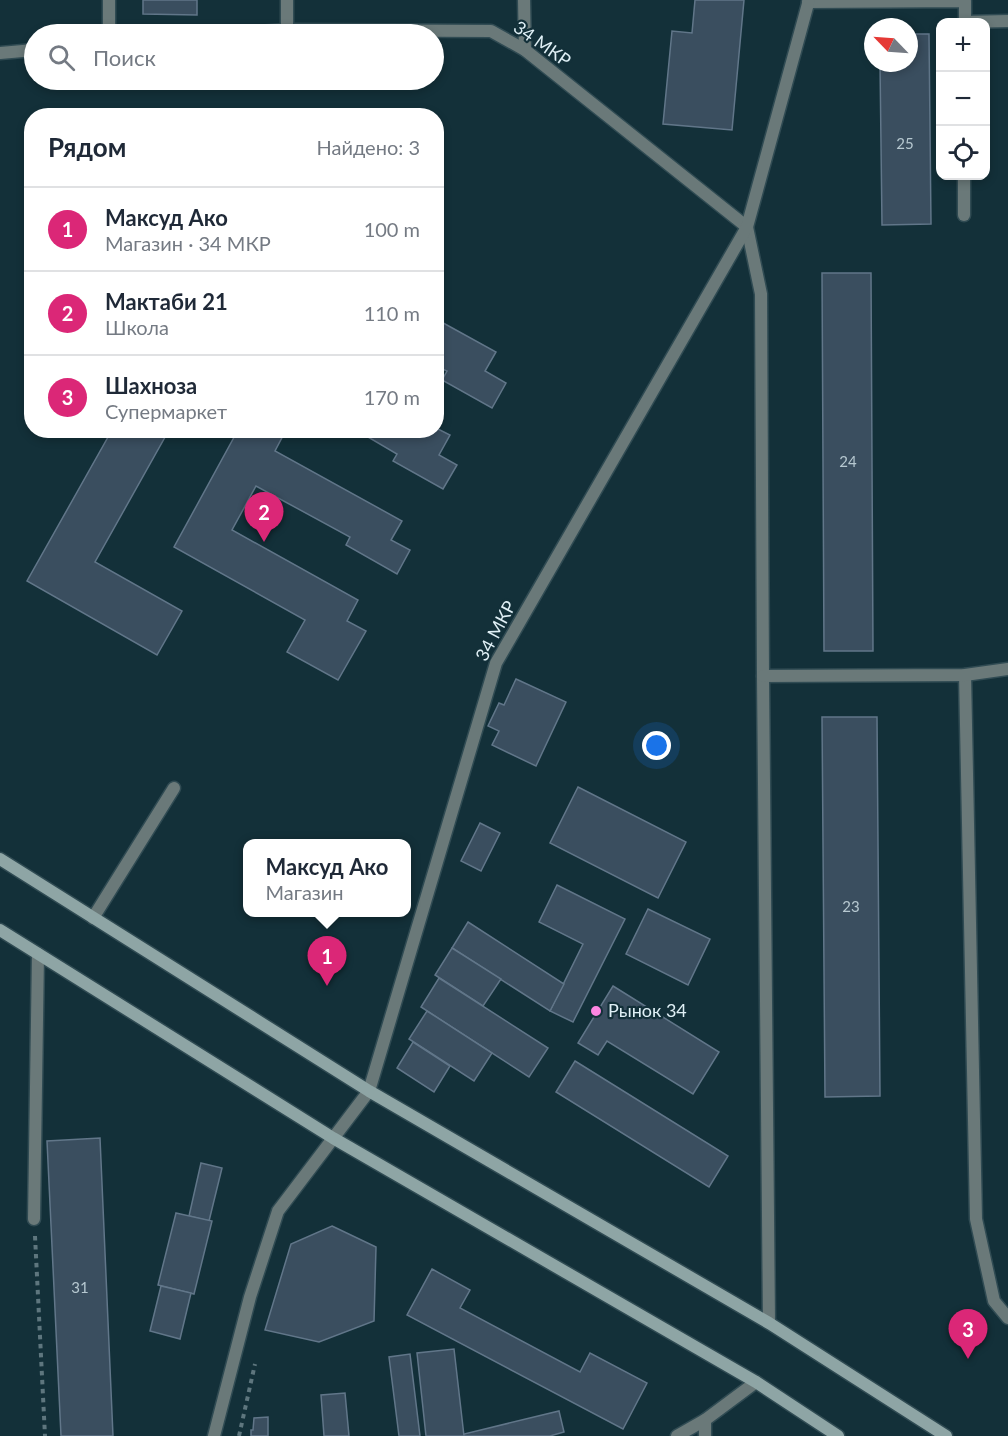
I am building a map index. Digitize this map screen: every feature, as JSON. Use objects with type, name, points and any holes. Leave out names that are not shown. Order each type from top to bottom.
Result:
[{"type":"main road","points":[[0,859],[369,1091],[769,1323],[946,1436]]},
{"type":"main road","points":[[0,930],[333,1138],[756,1382],[838,1436]]},
{"type":"street","points":[[109,0],[109,24]]},
{"type":"street","points":[[287,0],[287,24]]},
{"type":"street","points":[[524,0],[525,50]]},
{"type":"street","points":[[809,1],[965,1],[965,18]]},
{"type":"street","name":"34 МКР","points":[[369,1091],[496,663],[747,227],[809,1]]},
{"type":"street","points":[[990,21],[1008,21]]},
{"type":"street","name":"34 МКР","points":[[444,31],[491,31],[525,50],[747,227],[761,294],[769,1323]]},
{"type":"street","points":[[0,53],[24,51]]},
{"type":"street","points":[[963,215],[964,180]]},
{"type":"street","points":[[763,676],[965,675],[1008,669]]},
{"type":"street","points":[[965,675],[976,1219],[994,1300],[1008,1318]]},
{"type":"street","points":[[93,918],[174,788]]},
{"type":"street","points":[[34,1219],[38,954]]},
{"type":"street","points":[[214,1436],[250,1297],[278,1211],[369,1091]]},
{"type":"street","points":[[676,1436],[705,1420],[756,1382]]},
{"type":"street","points":[[705,1420],[705,1436]]},
{"type":"path","points":[[34,1219],[45,1436]]},
{"type":"path","points":[[239,1436],[257,1355]]},
{"type":"building","points":[[143,0],[197,0],[197,15],[143,14]]},
{"type":"building","points":[[695,0],[744,0],[732,130],[663,124],[672,31],[692,33]]},
{"type":"building","points":[[918,34],[929,34],[931,224],[882,225],[880,72],[918,72]]},
{"type":"building","points":[[822,273],[871,273],[873,651],[824,651]]},
{"type":"building","points":[[444,323],[496,352],[485,371],[506,383],[492,408],[444,381],[447,371],[444,370]]},
{"type":"building","points":[[444,432],[450,435],[439,455],[457,465],[443,489],[393,461],[397,454],[370,438],[444,438]]},
{"type":"building","points":[[107,438],[165,438],[95,562],[182,611],[157,655],[27,581]]},
{"type":"building","points":[[234,438],[282,438],[275,451],[402,521],[391,540],[410,550],[397,574],[346,545],[350,537],[256,486],[232,530],[358,600],[347,621],[366,631],[338,680],[287,652],[305,620],[174,547]]},
{"type":"building","points":[[516,679],[566,702],[536,766],[492,745],[499,731],[488,726],[499,703],[504,705]]},
{"type":"building","points":[[822,717],[877,717],[880,1096],[825,1097]]},
{"type":"building","points":[[578,787],[686,842],[658,898],[550,843]]},
{"type":"building","points":[[480,823],[500,833],[481,871],[461,861]]},
{"type":"building","points":[[557,885],[625,919],[573,1022],[550,1011],[583,944],[539,922]]},
{"type":"building","points":[[648,909],[710,939],[688,985],[626,954]]},
{"type":"building","points":[[468,922],[564,984],[550,1011],[452,948]]},
{"type":"building","points":[[452,948],[501,979],[483,1006],[435,975]]},
{"type":"building","points":[[439,978],[548,1048],[529,1077],[421,1007]]},
{"type":"building","points":[[613,986],[719,1052],[693,1094],[607,1041],[598,1055],[578,1043]]},
{"type":"building","points":[[427,1011],[492,1053],[474,1081],[409,1039]]},
{"type":"building","points":[[413,1042],[450,1066],[434,1092],[397,1068]]},
{"type":"building","points":[[575,1061],[728,1156],[709,1187],[556,1092]]},
{"type":"building","points":[[100,1138],[113,1436],[61,1436],[47,1141]]},
{"type":"building","points":[[201,1163],[222,1168],[209,1221],[189,1216]]},
{"type":"building","points":[[176,1213],[212,1221],[194,1294],[158,1285]]},
{"type":"building","points":[[332,1226],[376,1247],[374,1321],[319,1342],[265,1330],[291,1244]]},
{"type":"building","points":[[432,1269],[470,1290],[460,1308],[580,1372],[590,1353],[647,1383],[623,1429],[407,1315]]},
{"type":"building","points":[[161,1286],[191,1293],[180,1339],[150,1331]]},
{"type":"building","points":[[454,1349],[464,1436],[426,1436],[417,1353]]},
{"type":"building","points":[[410,1354],[420,1436],[399,1436],[389,1357]]},
{"type":"building","points":[[345,1393],[349,1436],[324,1436],[321,1395]]},
{"type":"building","points":[[559,1411],[564,1432],[550,1436],[464,1436],[464,1434]]},
{"type":"building","points":[[268,1417],[268,1436],[251,1436],[254,1418]]},
{"type":"place","name":"Мактаби 21","points":[[264,542]]},
{"type":"place","name":"Максуд Ако","points":[[327,986]]},
{"type":"place","name":"Рынок 34","points":[[596,1011]]},
{"type":"place","name":"Шахноза","points":[[968,1359]]}]
